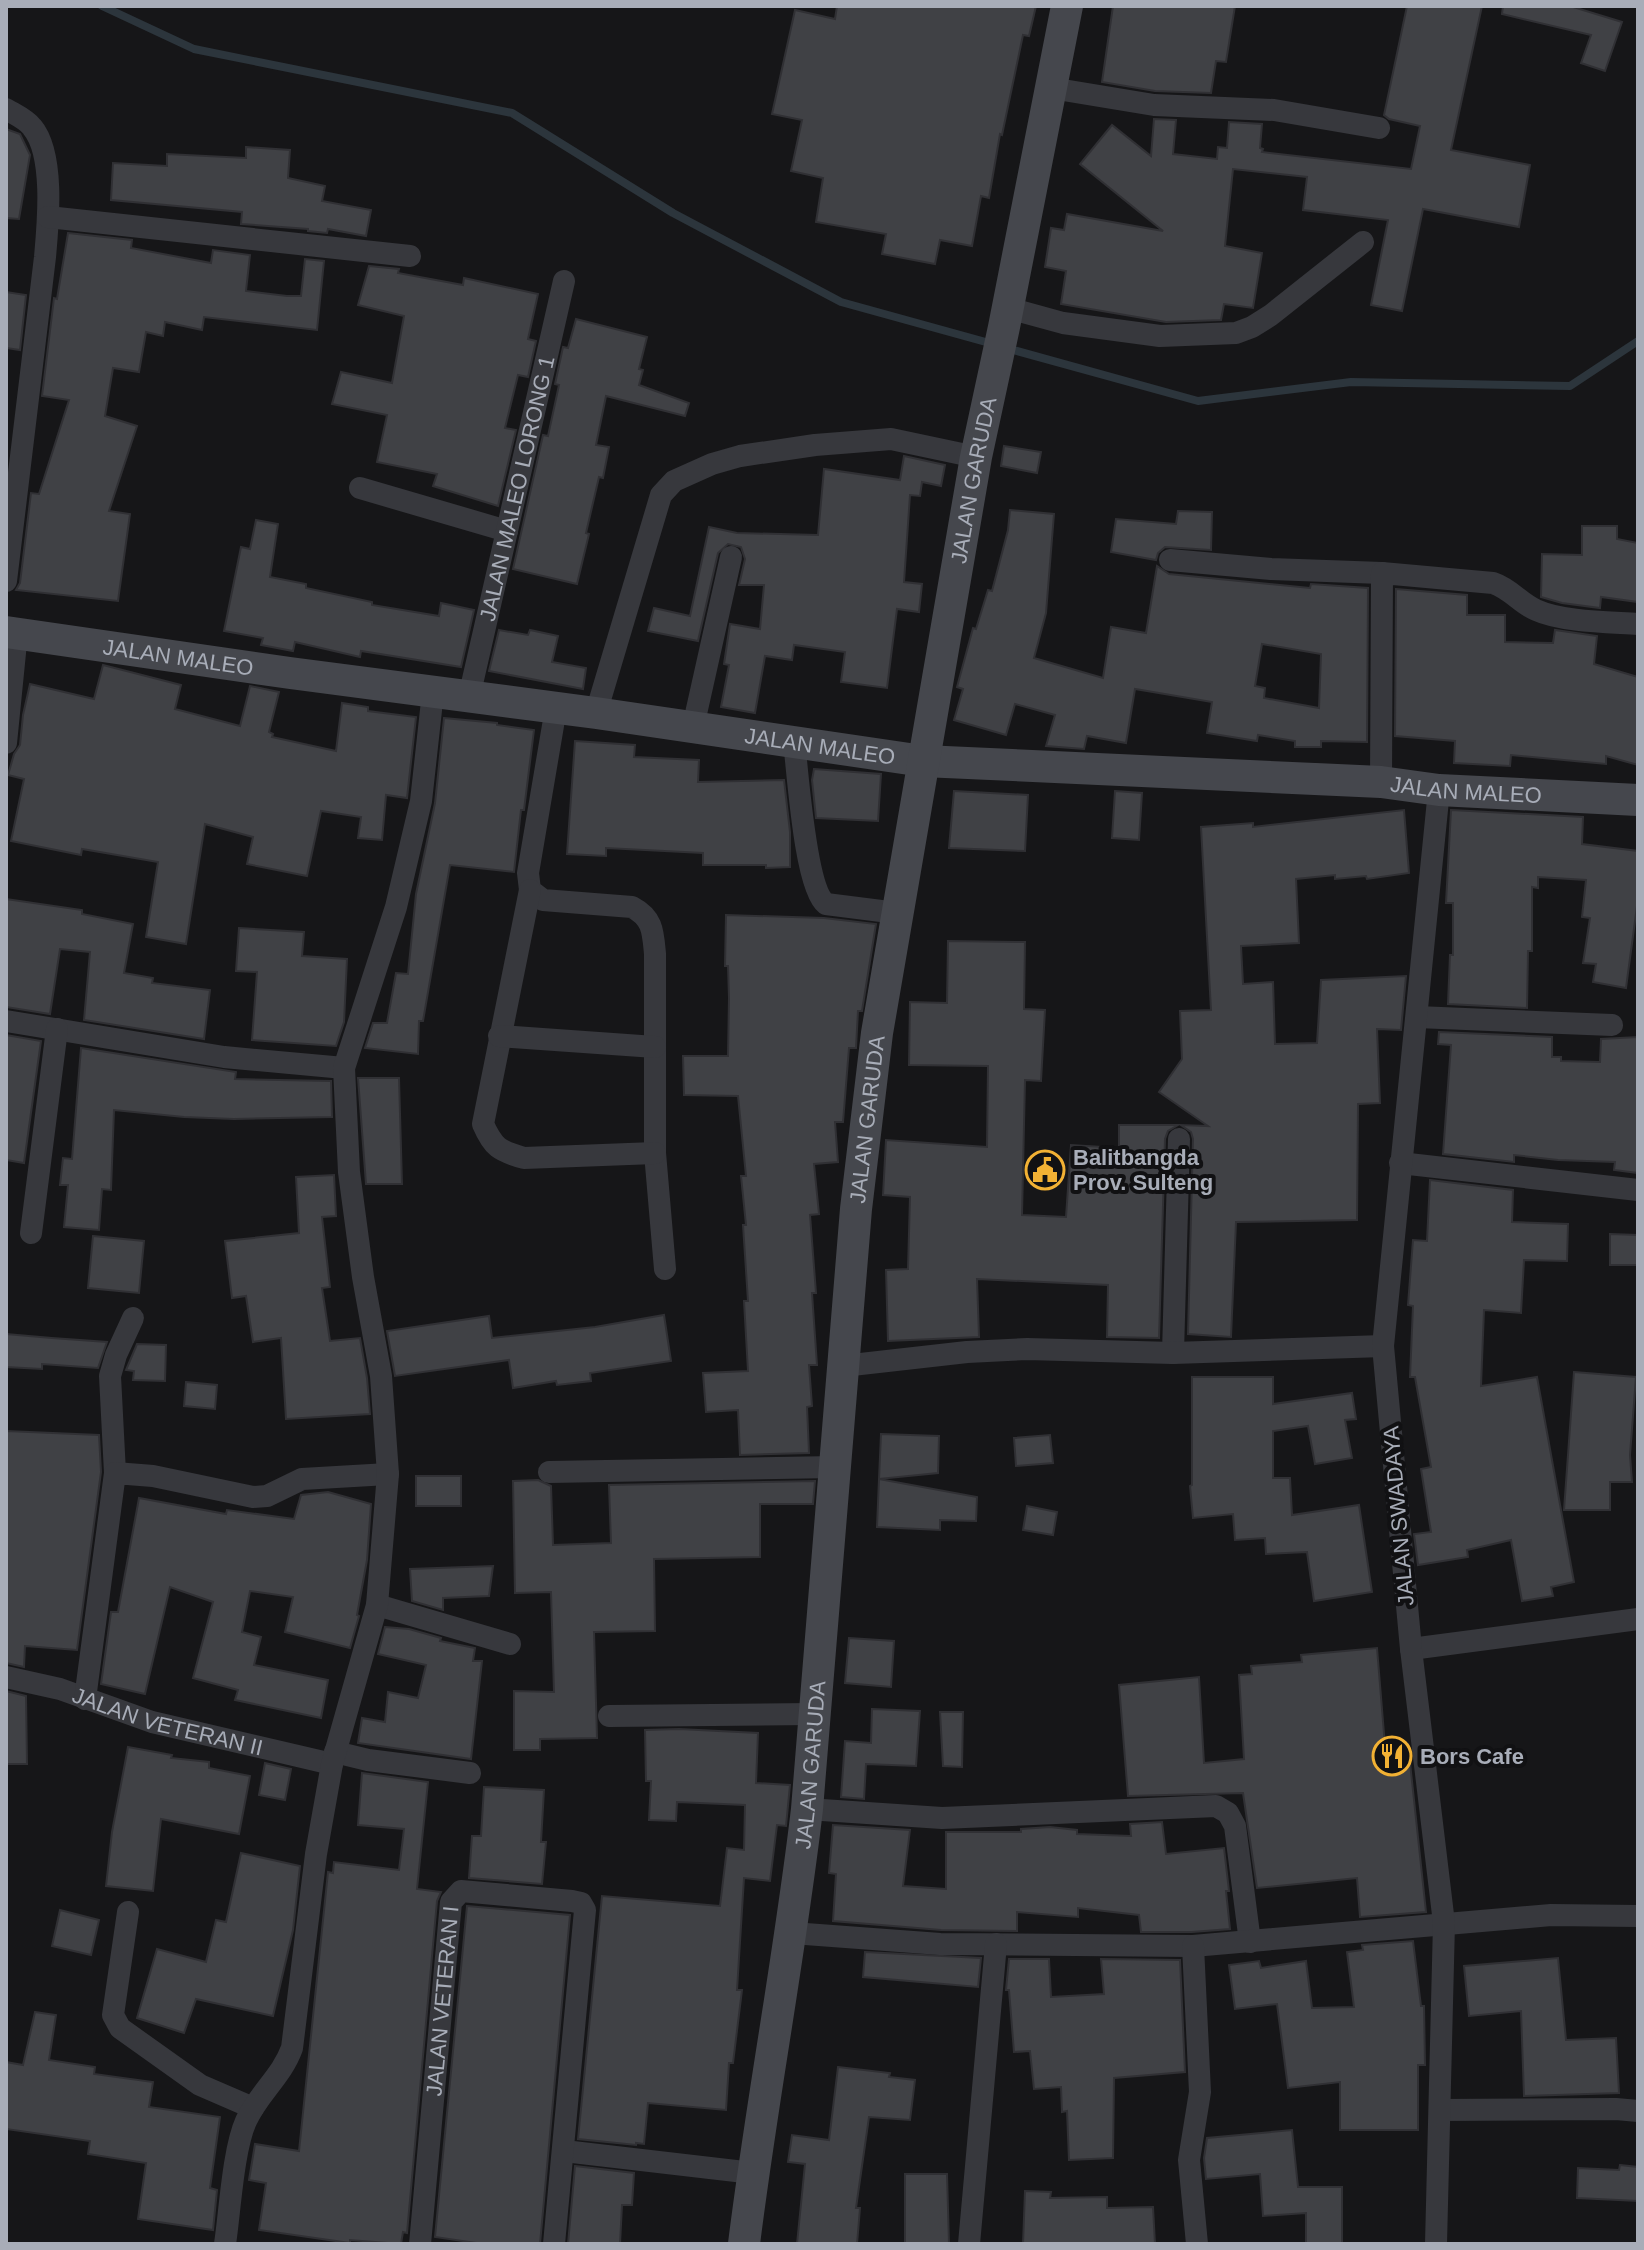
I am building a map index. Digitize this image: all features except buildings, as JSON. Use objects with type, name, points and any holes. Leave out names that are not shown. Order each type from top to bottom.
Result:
[{"type":"street","name":"JALAN GARUDA","points":[[744,2244],[792,1933],[807,1809],[856,1209],[873,1062],[976,457],[1067,6]]},
{"type":"street","points":[[1051,88],[1154,105],[1274,110],[1379,128]]},
{"type":"street","points":[[6,109],[31,125],[44,152],[48,217],[6,581]]},
{"type":"street","points":[[48,217],[410,256]]},
{"type":"street","points":[[1006,318],[1160,336],[1236,333],[1271,315],[1363,242]]},
{"type":"street","name":"JALAN MALEO LORONG 1","points":[[469,697],[564,281]]},
{"type":"street","points":[[596,713],[661,495],[674,481],[727,459],[867,439],[891,439],[976,457]]},
{"type":"street","points":[[360,488],[507,531]]},
{"type":"street","points":[[693,727],[731,557]]},
{"type":"street","points":[[1170,560],[1493,583],[1508,589],[1527,605],[1548,614],[1638,624]]},
{"type":"street","points":[[1381,782],[1382,573]]},
{"type":"street","points":[[6,743],[11,632]]},
{"type":"street","name":"JALAN MALEO","points":[[11,632],[923,761],[1381,782],[1439,790],[1638,800]]},
{"type":"street","points":[[225,2244],[239,2142],[253,2108],[282,2070],[292,2048],[316,1854],[334,1758],[377,1605],[388,1474],[381,1376],[363,1277],[349,1172],[344,1068],[396,907],[421,801],[433,692]]},
{"type":"street","points":[[556,708],[528,873],[530,890],[483,1124],[492,1143],[524,1158],[655,1153]]},
{"type":"street","points":[[794,742],[810,866],[819,899],[826,904],[897,913]]},
{"type":"street","name":"JALAN SWADAYA","points":[[1436,2244],[1444,1923],[1411,1649],[1383,1346],[1439,790]]},
{"type":"street","points":[[530,890],[543,900],[632,907],[644,913],[653,926],[655,1153],[665,1269]]},
{"type":"street","points":[[1417,1017],[1612,1025]]},
{"type":"street","points":[[6,1021],[224,1057],[344,1068]]},
{"type":"street","points":[[31,1233],[57,1029]]},
{"type":"street","points":[[499,1036],[655,1047]]},
{"type":"street","points":[[1173,1353],[1179,1139]]},
{"type":"street","points":[[1400,1163],[1638,1190]]},
{"type":"street","points":[[85,1699],[115,1473],[110,1376],[133,1318]]},
{"type":"street","points":[[843,1366],[967,1352],[1027,1349],[1173,1353],[1383,1346]]},
{"type":"street","points":[[549,1472],[835,1467]]},
{"type":"street","points":[[115,1473],[153,1476],[253,1497],[267,1496],[302,1479],[388,1474]]},
{"type":"street","points":[[377,1605],[510,1644]]},
{"type":"street","points":[[1411,1649],[1638,1619]]},
{"type":"street","name":"JALAN VETERAN II","points":[[6,1677],[60,1689],[152,1722],[334,1758],[470,1773]]},
{"type":"street","points":[[609,1716],[813,1714]]},
{"type":"street","points":[[807,1809],[942,1818],[1025,1817],[1208,1806],[1222,1808],[1235,1826],[1250,1942]]},
{"type":"street","name":"JALAN VETERAN I","points":[[420,2244],[451,1902],[461,1891],[572,1901],[581,1903],[585,1910],[554,2244]]},
{"type":"street","points":[[128,1912],[113,2015],[120,2028],[200,2085],[253,2108]]},
{"type":"street","points":[[792,1933],[940,1944],[1193,1946],[1551,1915],[1638,1916]]},
{"type":"street","points":[[969,2244],[996,1944]]},
{"type":"street","points":[[1193,1946],[1200,2092],[1189,2160],[1197,2244]]},
{"type":"street","points":[[1440,2110],[1638,2111]]},
{"type":"street","points":[[564,2151],[753,2173]]},
{"type":"waterway","points":[[102,6],[194,49],[512,113],[673,213],[841,302],[993,344]]},
{"type":"waterway","points":[[1006,348],[1198,401],[1351,382],[1570,386],[1638,341]]},
{"type":"place","name":"Balitbangda Prov. Sulteng","points":[[1045,1170]]},
{"type":"place","name":"Bors Cafe","points":[[1392,1756]]}]
